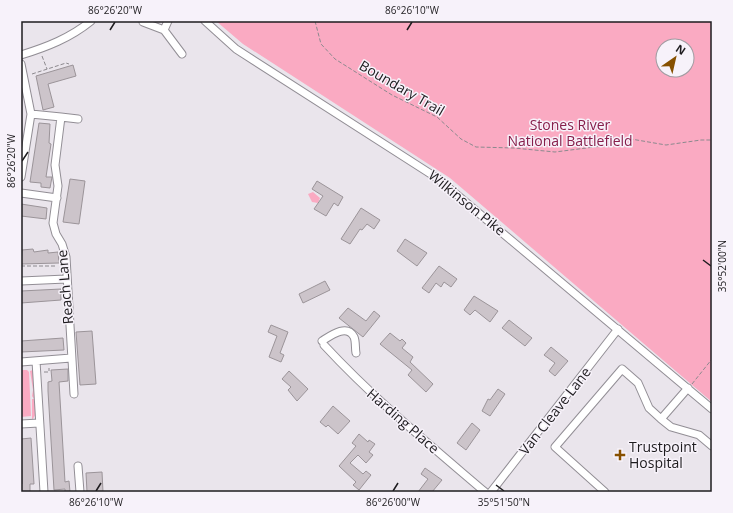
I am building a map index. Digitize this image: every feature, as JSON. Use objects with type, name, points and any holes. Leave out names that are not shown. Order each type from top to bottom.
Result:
[{"type":"street","points":[[21,55],[47,47],[78,31],[91,21]]},
{"type":"street","points":[[164,30],[168,21]]},
{"type":"street","name":"Wilkinson Pike","points":[[205,21],[236,49],[437,178],[712,409]]},
{"type":"street","points":[[143,22],[164,30],[182,54]]},
{"type":"street","points":[[21,64],[31,114],[21,177]]},
{"type":"street","points":[[31,114],[78,119]]},
{"type":"street","name":"Reach Lane","points":[[61,118],[55,165],[58,186],[57,198],[52,223],[64,250],[74,394]]},
{"type":"street","points":[[21,193],[57,198]]},
{"type":"street","points":[[21,281],[66,279]]},
{"type":"street","name":"Van Cleave Lane","points":[[491,492],[618,329]]},
{"type":"street","name":"Harding Place","points":[[356,353],[354,336],[348,332],[340,331],[323,343],[356,379],[386,408],[485,492]]},
{"type":"street","points":[[21,362],[71,358]]},
{"type":"street","points":[[36,361],[44,492]]},
{"type":"street","points":[[605,492],[555,447],[622,369],[638,383],[649,408],[661,419],[671,427],[699,435],[712,446]]},
{"type":"street","points":[[661,419],[688,388]]},
{"type":"street","points":[[21,424],[40,423]]},
{"type":"street","points":[[78,466],[80,492]]},
{"type":"path","name":"Boundary Trail","points":[[315,21],[321,44],[335,59],[392,95],[437,117],[462,139],[476,147],[514,148],[555,152],[602,146],[631,139],[666,145],[712,140]]},
{"type":"path","points":[[42,56],[47,69]]},
{"type":"path","points":[[32,74],[66,63],[69,64]]},
{"type":"path","points":[[21,266],[56,266]]},
{"type":"path","points":[[688,388],[712,359]]},
{"type":"path","points":[[44,372],[49,372],[49,368]]},
{"type":"green space","name":"Stones River National Battlefield","points":[[216,21],[712,21],[712,402],[450,178],[243,44]]},
{"type":"green space","points":[[313,192],[320,198],[318,203],[312,202],[308,194]]},
{"type":"green space","points":[[21,370],[27,370],[29,372],[31,416],[21,417]]},
{"type":"green space","points":[[33,370],[36,414],[32,420],[32,399],[34,399],[32,396],[33,390],[30,371]]},
{"type":"building","points":[[73,65],[76,76],[48,84],[54,107],[43,110],[36,76]]},
{"type":"building","points":[[39,123],[50,124],[49,143],[51,144],[46,177],[52,177],[50,188],[41,187],[41,183],[30,182]]},
{"type":"building","points":[[70,179],[85,181],[79,224],[63,222]]},
{"type":"building","points":[[317,181],[343,197],[338,206],[334,203],[326,216],[314,209],[323,196],[312,189]]},
{"type":"building","points":[[21,204],[47,208],[46,219],[21,216]]},
{"type":"building","points":[[361,208],[380,220],[374,229],[367,224],[362,230],[360,229],[350,244],[341,239]]},
{"type":"building","points":[[405,239],[427,253],[417,266],[397,251]]},
{"type":"building","points":[[33,249],[34,252],[48,250],[48,253],[58,252],[59,263],[21,264],[22,250]]},
{"type":"building","points":[[439,266],[457,279],[451,287],[444,282],[441,287],[436,283],[429,293],[422,288]]},
{"type":"building","points":[[325,281],[330,290],[303,303],[299,294]]},
{"type":"building","points":[[61,289],[61,300],[21,303],[21,291]]},
{"type":"building","points":[[474,296],[498,311],[490,322],[475,310],[470,315],[464,310]]},
{"type":"building","points":[[348,308],[366,321],[374,311],[380,316],[363,337],[339,318]]},
{"type":"building","points":[[509,320],[532,338],[525,346],[502,328]]},
{"type":"building","points":[[271,325],[288,332],[280,353],[284,355],[281,362],[269,357],[277,336],[268,332]]},
{"type":"building","points":[[92,331],[96,384],[80,385],[76,332]]},
{"type":"building","points":[[390,333],[400,341],[402,339],[406,343],[402,348],[413,357],[410,362],[433,384],[426,392],[408,375],[412,370],[380,344]]},
{"type":"building","points":[[63,338],[64,350],[21,352],[21,341]]},
{"type":"building","points":[[551,347],[568,361],[555,376],[549,371],[555,363],[544,355]]},
{"type":"building","points":[[68,369],[68,381],[59,382],[65,482],[69,481],[70,492],[65,492],[65,489],[54,490],[48,382],[52,381],[51,370]]},
{"type":"building","points":[[289,371],[308,389],[297,401],[288,390],[291,387],[282,379]]},
{"type":"building","points":[[498,389],[505,394],[490,416],[482,411],[488,399],[490,400]]},
{"type":"building","points":[[333,406],[350,421],[338,434],[328,425],[326,427],[320,422]]},
{"type":"building","points":[[472,423],[480,430],[466,450],[457,443]]},
{"type":"building","points":[[359,434],[368,442],[369,440],[375,444],[369,452],[373,455],[366,463],[358,455],[350,463],[363,474],[366,471],[371,475],[359,490],[353,485],[356,482],[339,466],[356,446],[352,443]]},
{"type":"building","points":[[31,438],[34,484],[30,484],[30,492],[21,492],[21,439]]},
{"type":"building","points":[[425,468],[442,480],[432,492],[418,492],[428,479],[421,474]]},
{"type":"building","points":[[102,472],[103,492],[87,492],[86,473]]},
{"type":"place","name":"Trustpoint Hospital","points":[[620,455]]}]
